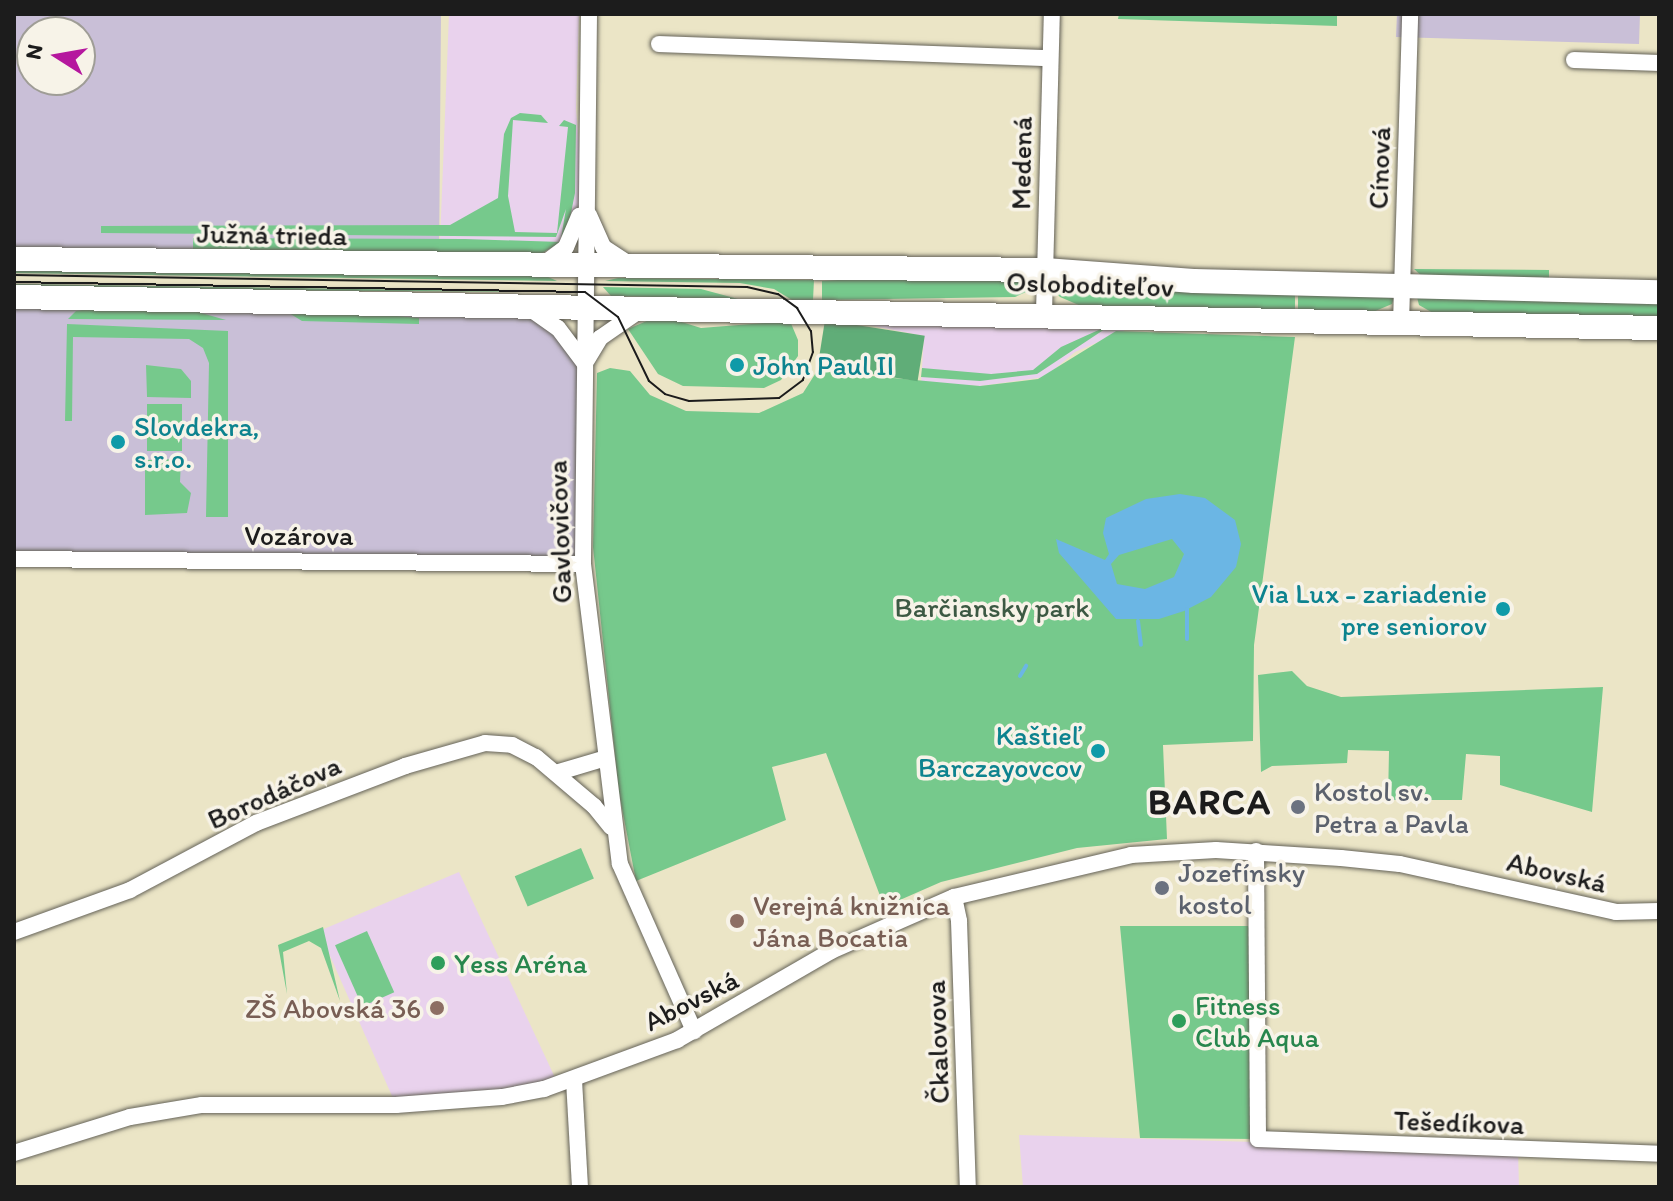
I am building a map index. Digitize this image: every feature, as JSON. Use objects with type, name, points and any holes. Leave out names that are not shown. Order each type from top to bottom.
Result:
[{"type":"main road","name":"Južná trieda","points":[[14,259],[529,268]]},
{"type":"main road","name":"Osloboditeľov","points":[[529,268],[1045,270],[1194,281],[1659,292]]},
{"type":"main road","points":[[14,297],[520,304]]},
{"type":"main road","name":"Osloboditeľov","points":[[520,304],[1659,328]]},
{"type":"street","name":"Gavlovičova","points":[[589,14],[584,199],[583,564],[603,759],[612,828],[631,897],[694,1031]]},
{"type":"street","name":"Medená","points":[[1044,313],[1052,14]]},
{"type":"street","name":"Cínová","points":[[1401,323],[1410,14]]},
{"type":"street","points":[[659,44],[1049,58]]},
{"type":"street","points":[[1574,60],[1659,63]]},
{"type":"street","points":[[584,199],[603,247],[637,267]]},
{"type":"street","points":[[529,268],[562,253],[584,199]]},
{"type":"street","points":[[520,304],[558,328],[585,365],[610,329],[649,306]]},
{"type":"street","name":"Vozárova","points":[[14,559],[583,564]]},
{"type":"street","name":"Borodáčova","points":[[14,932],[130,890],[256,823],[454,749],[499,742],[559,772],[612,828]]},
{"type":"street","points":[[559,772],[603,759]]},
{"type":"street","name":"Abovská","points":[[14,1153],[130,1117],[190,1107],[484,1099],[574,1080],[694,1031],[831,951],[954,897],[1131,855],[1256,851],[1400,864],[1616,912],[1659,911]]},
{"type":"street","name":"Tešedíkova","points":[[1256,851],[1258,1139],[1659,1154]]},
{"type":"street","name":"Čkalovova","points":[[954,897],[959,921],[968,1187]]},
{"type":"street","points":[[574,1080],[580,1187]]},
{"type":"shaded area","points":[[14,14],[441,14],[439,267],[14,259]]},
{"type":"shaded area","points":[[449,14],[579,15],[576,109],[584,199],[566,247],[439,267]]},
{"type":"shaded area","points":[[1397,14],[1640,14],[1639,44],[1396,37]]},
{"type":"shaded area","points":[[14,297],[545,317],[585,365],[583,564],[14,559]]},
{"type":"shaded area","points":[[1124,315],[1124,331],[1075,352],[1045,377],[980,386],[921,383],[924,336],[848,321]]},
{"type":"shaded area","name":"ZŠ Abovská 36","points":[[459,872],[558,1084],[396,1105],[319,931]]},
{"type":"shaded area","points":[[1019,1135],[1518,1150],[1519,1187],[1023,1187]]},
{"type":"green space","points":[[1119,14],[1337,14],[1337,26],[1118,19]]},
{"type":"green space","points":[[520,113],[541,115],[548,123],[513,120],[508,196],[515,232],[557,233],[568,127],[559,126],[564,120],[576,125],[575,193],[566,238],[561,238],[566,209],[556,237],[101,233],[101,226],[450,225],[498,198],[504,134],[511,118]]},
{"type":"green space","points":[[193,238],[561,242],[534,258],[193,255]]},
{"type":"green space","points":[[14,267],[546,276],[557,281],[14,273]]},
{"type":"green space","points":[[1414,269],[1549,270],[1549,281],[1424,278]]},
{"type":"green space","points":[[900,276],[1033,281],[1035,288],[1015,297],[822,300],[822,281]]},
{"type":"green space","points":[[618,278],[814,280],[813,300],[792,300],[774,289],[740,283],[605,281]]},
{"type":"green space","points":[[1054,280],[1295,291],[1295,310],[1081,306],[1060,297],[1051,288]]},
{"type":"green space","points":[[14,284],[556,292],[14,289]]},
{"type":"green space","points":[[603,287],[701,289],[738,299],[611,296]]},
{"type":"green space","points":[[1298,291],[1394,297],[1392,304],[1373,312],[1298,311]]},
{"type":"green space","points":[[1417,297],[1659,300],[1659,320],[1433,313],[1419,305]]},
{"type":"green space","points":[[107,306],[191,310],[226,320],[68,319],[76,311]]},
{"type":"green space","points":[[330,310],[419,318],[419,324],[302,321],[289,313]]},
{"type":"green space","points":[[672,319],[701,328],[790,321],[798,340],[798,356],[781,380],[764,388],[683,386],[658,374],[628,329],[649,320]]},
{"type":"green space","points":[[825,320],[925,336],[918,381],[818,365]]},
{"type":"green space","points":[[1114,323],[1037,374],[980,381],[921,377],[922,368],[991,374],[1033,370],[1061,347]]},
{"type":"green space","points":[[67,324],[228,331],[228,517],[206,517],[209,363],[203,348],[189,339],[73,337],[72,421],[65,421]]},
{"type":"green space","name":"Barčiansky park","points":[[1116,331],[1295,337],[1254,645],[1253,741],[1163,745],[1167,839],[1077,848],[941,882],[893,903],[882,901],[826,753],[772,767],[786,820],[636,881],[619,793],[593,547],[597,373],[610,368],[630,371],[650,395],[686,411],[759,413],[803,393],[817,371],[980,386],[1038,379]]},
{"type":"green space","points":[[146,365],[181,369],[191,381],[191,398],[147,397]]},
{"type":"green space","points":[[147,404],[182,404],[182,451],[147,451]]},
{"type":"green space","points":[[181,459],[180,482],[191,493],[187,513],[145,515],[145,460]]},
{"type":"green space","points":[[1292,671],[1307,686],[1341,697],[1603,687],[1592,812],[1500,785],[1500,756],[1466,754],[1462,800],[1388,800],[1389,751],[1348,750],[1347,763],[1272,766],[1261,772],[1258,675]]},
{"type":"green space","points":[[581,848],[594,878],[528,907],[515,876]]},
{"type":"green space","points":[[1120,926],[1260,926],[1258,1139],[1140,1138]]},
{"type":"green space","points":[[323,927],[340,1001],[321,948],[309,941],[283,952],[287,994],[278,945]]},
{"type":"green space","points":[[367,931],[394,992],[362,1006],[335,945]]},
{"type":"water","points":[[1180,494],[1205,498],[1235,520],[1241,544],[1236,567],[1211,597],[1184,611],[1159,619],[1116,619],[1059,553],[1056,539],[1105,560],[1109,554],[1103,533],[1106,518],[1146,499]],"holes":[[[1172,539],[1184,554],[1174,577],[1145,589],[1117,584],[1111,564],[1119,555]]]},
{"type":"waterway","points":[[1187,609],[1187,639]]},
{"type":"waterway","points":[[1138,621],[1141,645]]},
{"type":"waterway","points":[[1020,676],[1026,666]]},
{"type":"tram line","points":[[14,275],[747,287],[778,294],[797,308],[811,331],[813,352],[803,380],[779,398],[689,401],[665,394],[649,381],[618,317],[585,292],[14,282]]},
{"type":"place","name":"John Paul II","points":[[737,365]]},
{"type":"place","name":"Slovdekra, s.r.o.","points":[[118,442]]},
{"type":"place","name":"Via Lux - zariadenie pre seniorov","points":[[1503,609]]},
{"type":"place","name":"Kaštieľ Barczayovcov","points":[[1098,751]]},
{"type":"place","name":"Kostol sv. Petra a Pavla","points":[[1298,807]]},
{"type":"place","name":"Jozefínsky kostol","points":[[1162,888]]},
{"type":"place","name":"Verejná knižnica Jána Bocatia","points":[[737,921]]},
{"type":"place","name":"Yess Aréna","points":[[438,963]]},
{"type":"place","name":"ZŠ Abovská 36","points":[[437,1008]]},
{"type":"place","name":"Fitness Club Aqua","points":[[1179,1021]]},
{"type":"district","name":"BARCA","points":[[1210,802]]}]
